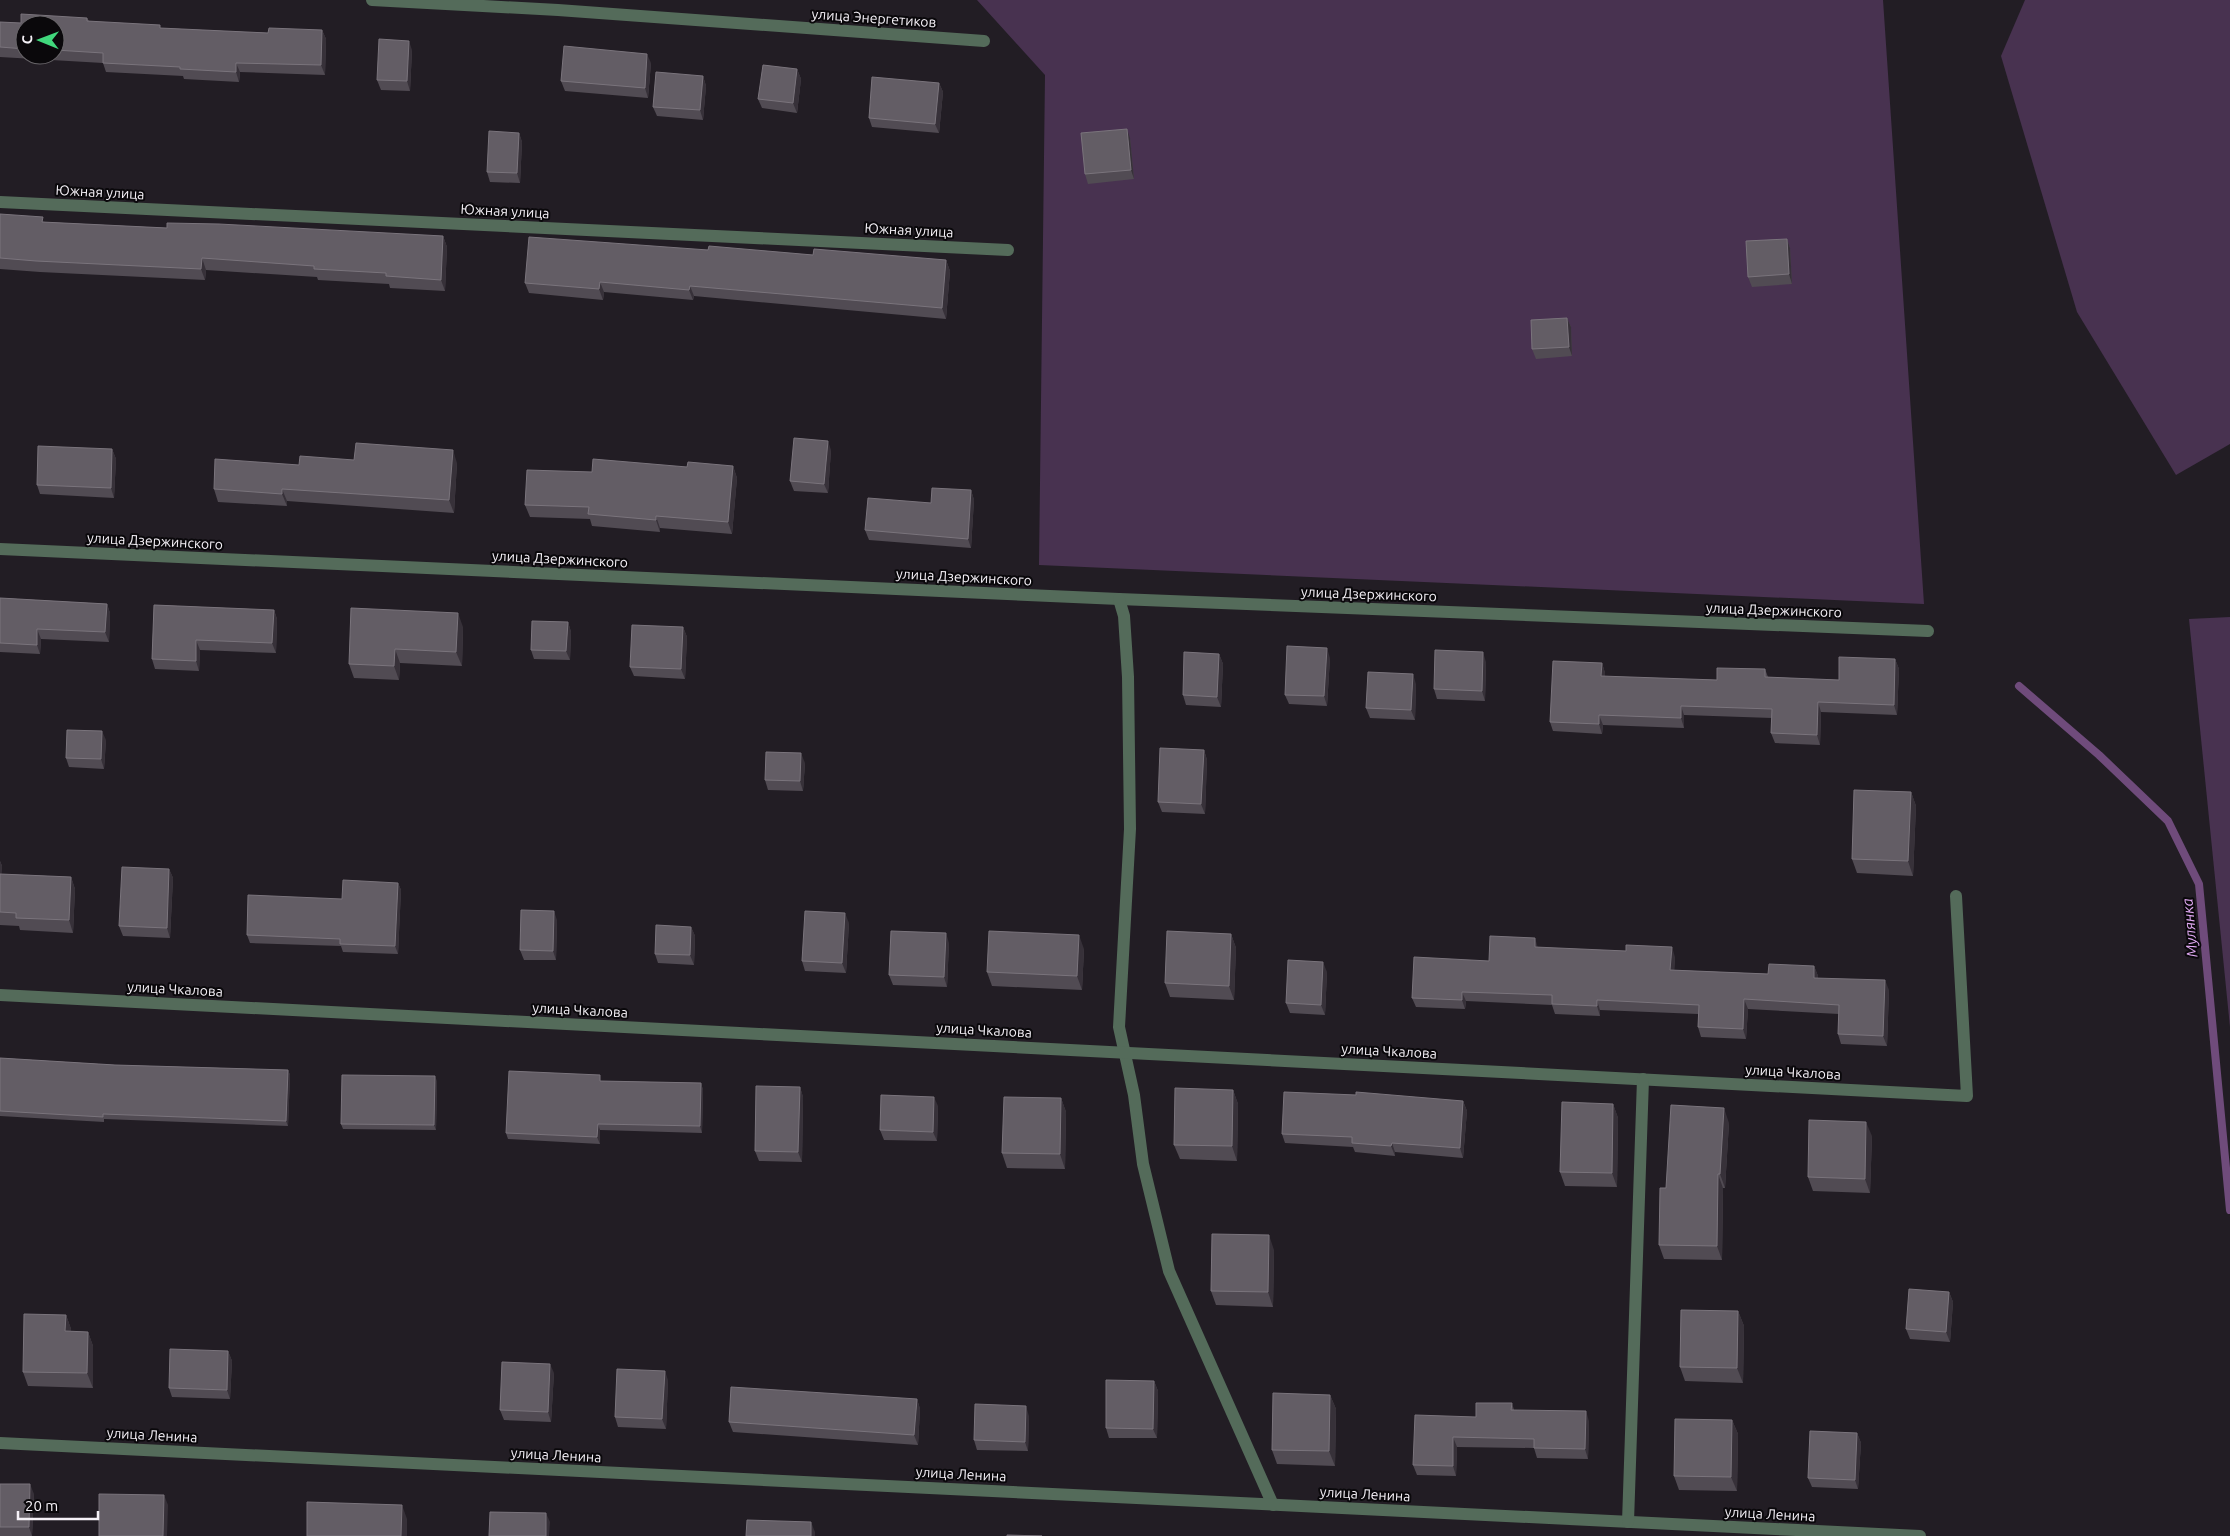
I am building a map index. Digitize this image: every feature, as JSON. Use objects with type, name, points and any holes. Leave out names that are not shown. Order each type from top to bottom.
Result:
[{"type":"street","name":"улица Энергетиков","points":[[372,0],[558,10],[984,41]]},
{"type":"street","name":"Южная улица","points":[[0,202],[1008,250]]},
{"type":"street","name":"улица Дзержинского","points":[[0,549],[1119,599],[1928,631]]},
{"type":"street","points":[[1119,599],[1124,616],[1129,738],[1130,829],[1119,1027],[1126,1053],[1143,1164],[1169,1271],[1273,1505]]},
{"type":"street","name":"улица Чкалова","points":[[0,995],[1967,1096],[1956,896]]},
{"type":"street","points":[[1628,1522],[1643,1079]]},
{"type":"street","name":"улица Ленина","points":[[0,1443],[1920,1536]]},
{"type":"shaded area","points":[[977,0],[1883,0],[1924,604],[1039,565],[1045,75]]},
{"type":"shaded area","points":[[2025,0],[2230,0],[2230,444],[2176,475],[2077,312],[2001,56]]},
{"type":"shaded area","points":[[2230,617],[2230,1027],[2189,619]]},
{"type":"building","points":[[65,17],[87,18],[87,21],[160,25],[160,28],[268,33],[269,28],[322,30],[321,65],[236,63],[236,72],[180,69],[180,67],[103,63],[103,53],[65,51]]},
{"type":"building","points":[[0,22],[15,23],[15,48],[0,47]]},
{"type":"building","points":[[379,39],[409,41],[407,81],[377,80]]},
{"type":"building","points":[[564,46],[647,54],[645,88],[561,81]]},
{"type":"building","points":[[763,65],[797,69],[793,103],[758,99]]},
{"type":"building","points":[[656,72],[703,76],[700,110],[653,107]]},
{"type":"building","points":[[872,77],[939,83],[935,124],[869,118]]},
{"type":"building","points":[[1127,129],[1131,170],[1085,174],[1081,133]]},
{"type":"building","points":[[489,131],[519,133],[517,173],[487,172]]},
{"type":"building","points":[[0,214],[43,217],[42,222],[167,228],[167,223],[219,224],[443,236],[441,280],[386,276],[386,273],[314,269],[314,266],[202,258],[201,269],[0,258]]},
{"type":"building","points":[[529,237],[708,250],[709,246],[813,255],[814,249],[946,260],[942,308],[690,286],[689,290],[600,282],[599,289],[525,283]]},
{"type":"building","points":[[1787,239],[1789,274],[1748,277],[1746,241]]},
{"type":"building","points":[[1567,318],[1569,347],[1532,349],[1531,320]]},
{"type":"building","points":[[794,438],[828,441],[824,484],[790,481]]},
{"type":"building","points":[[356,443],[453,450],[449,500],[282,489],[282,494],[214,489],[215,459],[299,465],[300,456],[354,460]]},
{"type":"building","points":[[38,446],[112,449],[111,488],[37,485]]},
{"type":"building","points":[[593,459],[687,467],[688,462],[733,466],[728,522],[656,516],[656,520],[588,514],[589,507],[525,505],[527,470],[592,472]]},
{"type":"building","points":[[932,488],[971,490],[968,539],[865,530],[868,498],[931,503]]},
{"type":"building","points":[[0,598],[107,604],[105,632],[37,629],[37,645],[0,643]]},
{"type":"building","points":[[154,605],[274,610],[272,643],[196,640],[196,661],[152,659]]},
{"type":"building","points":[[351,608],[458,613],[456,652],[395,649],[394,666],[349,664]]},
{"type":"building","points":[[532,621],[568,622],[566,651],[531,650]]},
{"type":"building","points":[[632,625],[683,627],[681,669],[630,667]]},
{"type":"building","points":[[1287,646],[1327,648],[1324,696],[1285,695]]},
{"type":"building","points":[[1435,650],[1483,652],[1482,691],[1434,689]]},
{"type":"building","points":[[1184,652],[1219,654],[1217,697],[1183,695]]},
{"type":"building","points":[[1839,657],[1895,659],[1894,705],[1818,702],[1817,735],[1771,733],[1772,709],[1681,706],[1681,718],[1599,715],[1599,724],[1550,722],[1553,661],[1602,663],[1601,676],[1717,680],[1717,668],[1765,669],[1765,677],[1839,680]]},
{"type":"building","points":[[1368,672],[1413,674],[1411,710],[1366,708]]},
{"type":"building","points":[[67,730],[102,731],[101,759],[66,758]]},
{"type":"building","points":[[1160,748],[1204,750],[1201,804],[1158,802]]},
{"type":"building","points":[[766,752],[801,753],[800,781],[765,780]]},
{"type":"building","points":[[1854,790],[1911,792],[1908,861],[1852,859]]},
{"type":"building","points":[[122,867],[169,869],[167,928],[119,926]]},
{"type":"building","points":[[0,874],[71,877],[69,920],[16,918],[16,913],[0,912]]},
{"type":"building","points":[[343,880],[398,883],[395,946],[340,944],[340,939],[247,935],[248,895],[342,899]]},
{"type":"building","points":[[521,910],[554,911],[553,951],[520,950]]},
{"type":"building","points":[[805,911],[845,913],[842,963],[802,961]]},
{"type":"building","points":[[656,925],[691,927],[690,955],[655,954]]},
{"type":"building","points":[[891,931],[946,933],[944,977],[889,975]]},
{"type":"building","points":[[989,931],[1079,935],[1077,976],[987,972]]},
{"type":"building","points":[[1167,931],[1231,934],[1229,986],[1165,983]]},
{"type":"building","points":[[1490,936],[1535,938],[1535,947],[1626,951],[1626,945],[1672,947],[1670,970],[1768,974],[1769,964],[1814,966],[1814,978],[1885,980],[1883,1036],[1838,1034],[1839,1005],[1744,999],[1743,1029],[1698,1027],[1699,1005],[1597,1000],[1597,1006],[1552,1004],[1552,995],[1462,992],[1462,1000],[1412,998],[1414,957],[1489,961]]},
{"type":"building","points":[[1288,960],[1323,962],[1321,1005],[1286,1003]]},
{"type":"building","points":[[0,1058],[115,1065],[288,1070],[286,1121],[103,1114],[103,1117],[0,1111]]},
{"type":"building","points":[[509,1071],[600,1075],[600,1081],[701,1083],[700,1126],[598,1124],[597,1137],[506,1133]]},
{"type":"building","points":[[342,1075],[435,1076],[434,1125],[341,1124]]},
{"type":"building","points":[[756,1086],[800,1087],[798,1152],[755,1151]]},
{"type":"building","points":[[1175,1088],[1233,1090],[1232,1146],[1174,1145]]},
{"type":"building","points":[[1284,1092],[1356,1095],[1356,1092],[1463,1101],[1460,1148],[1392,1143],[1391,1146],[1352,1143],[1352,1137],[1282,1134]]},
{"type":"building","points":[[881,1095],[934,1097],[933,1132],[880,1130]]},
{"type":"building","points":[[1004,1097],[1061,1098],[1060,1154],[1002,1153]]},
{"type":"building","points":[[1562,1102],[1613,1104],[1612,1173],[1560,1172]]},
{"type":"building","points":[[1671,1105],[1724,1108],[1720,1174],[1718,1174],[1717,1246],[1659,1245],[1660,1188],[1666,1188]]},
{"type":"building","points":[[1809,1120],[1866,1122],[1865,1179],[1808,1177]]},
{"type":"building","points":[[1212,1234],[1269,1235],[1268,1292],[1211,1291]]},
{"type":"building","points":[[1909,1289],[1949,1292],[1946,1332],[1906,1329]]},
{"type":"building","points":[[1681,1310],[1738,1311],[1737,1368],[1680,1367]]},
{"type":"building","points":[[24,1314],[66,1315],[65,1331],[88,1332],[87,1373],[23,1372]]},
{"type":"building","points":[[170,1349],[228,1351],[227,1390],[169,1388]]},
{"type":"building","points":[[502,1362],[550,1364],[548,1412],[500,1410]]},
{"type":"building","points":[[617,1369],[665,1371],[662,1419],[615,1417]]},
{"type":"building","points":[[1106,1380],[1154,1381],[1153,1429],[1106,1428]]},
{"type":"building","points":[[731,1387],[917,1399],[914,1435],[729,1422]]},
{"type":"building","points":[[1273,1393],[1330,1395],[1329,1451],[1272,1450]]},
{"type":"building","points":[[1476,1403],[1512,1403],[1511,1410],[1586,1411],[1585,1449],[1534,1448],[1534,1439],[1453,1437],[1453,1466],[1413,1465],[1415,1415],[1476,1417]]},
{"type":"building","points":[[975,1404],[1026,1406],[1025,1442],[974,1440]]},
{"type":"building","points":[[1675,1419],[1732,1420],[1731,1477],[1674,1476]]},
{"type":"building","points":[[1810,1431],[1857,1433],[1855,1480],[1808,1478]]},
{"type":"building","points":[[0,1484],[30,1484],[29,1527],[0,1527]]},
{"type":"building","points":[[99,1494],[164,1495],[163,1536],[99,1536]]},
{"type":"building","points":[[307,1502],[402,1505],[401,1536],[307,1536]]},
{"type":"building","points":[[490,1512],[546,1513],[546,1536],[489,1536]]},
{"type":"building","points":[[747,1520],[811,1522],[811,1536],[746,1536]]},
{"type":"building","points":[[1007,1535],[1042,1536],[1007,1536]]},
{"type":"waterway","name":"Мулянка","points":[[2019,686],[2099,755],[2168,821],[2199,884],[2230,1210]]}]
